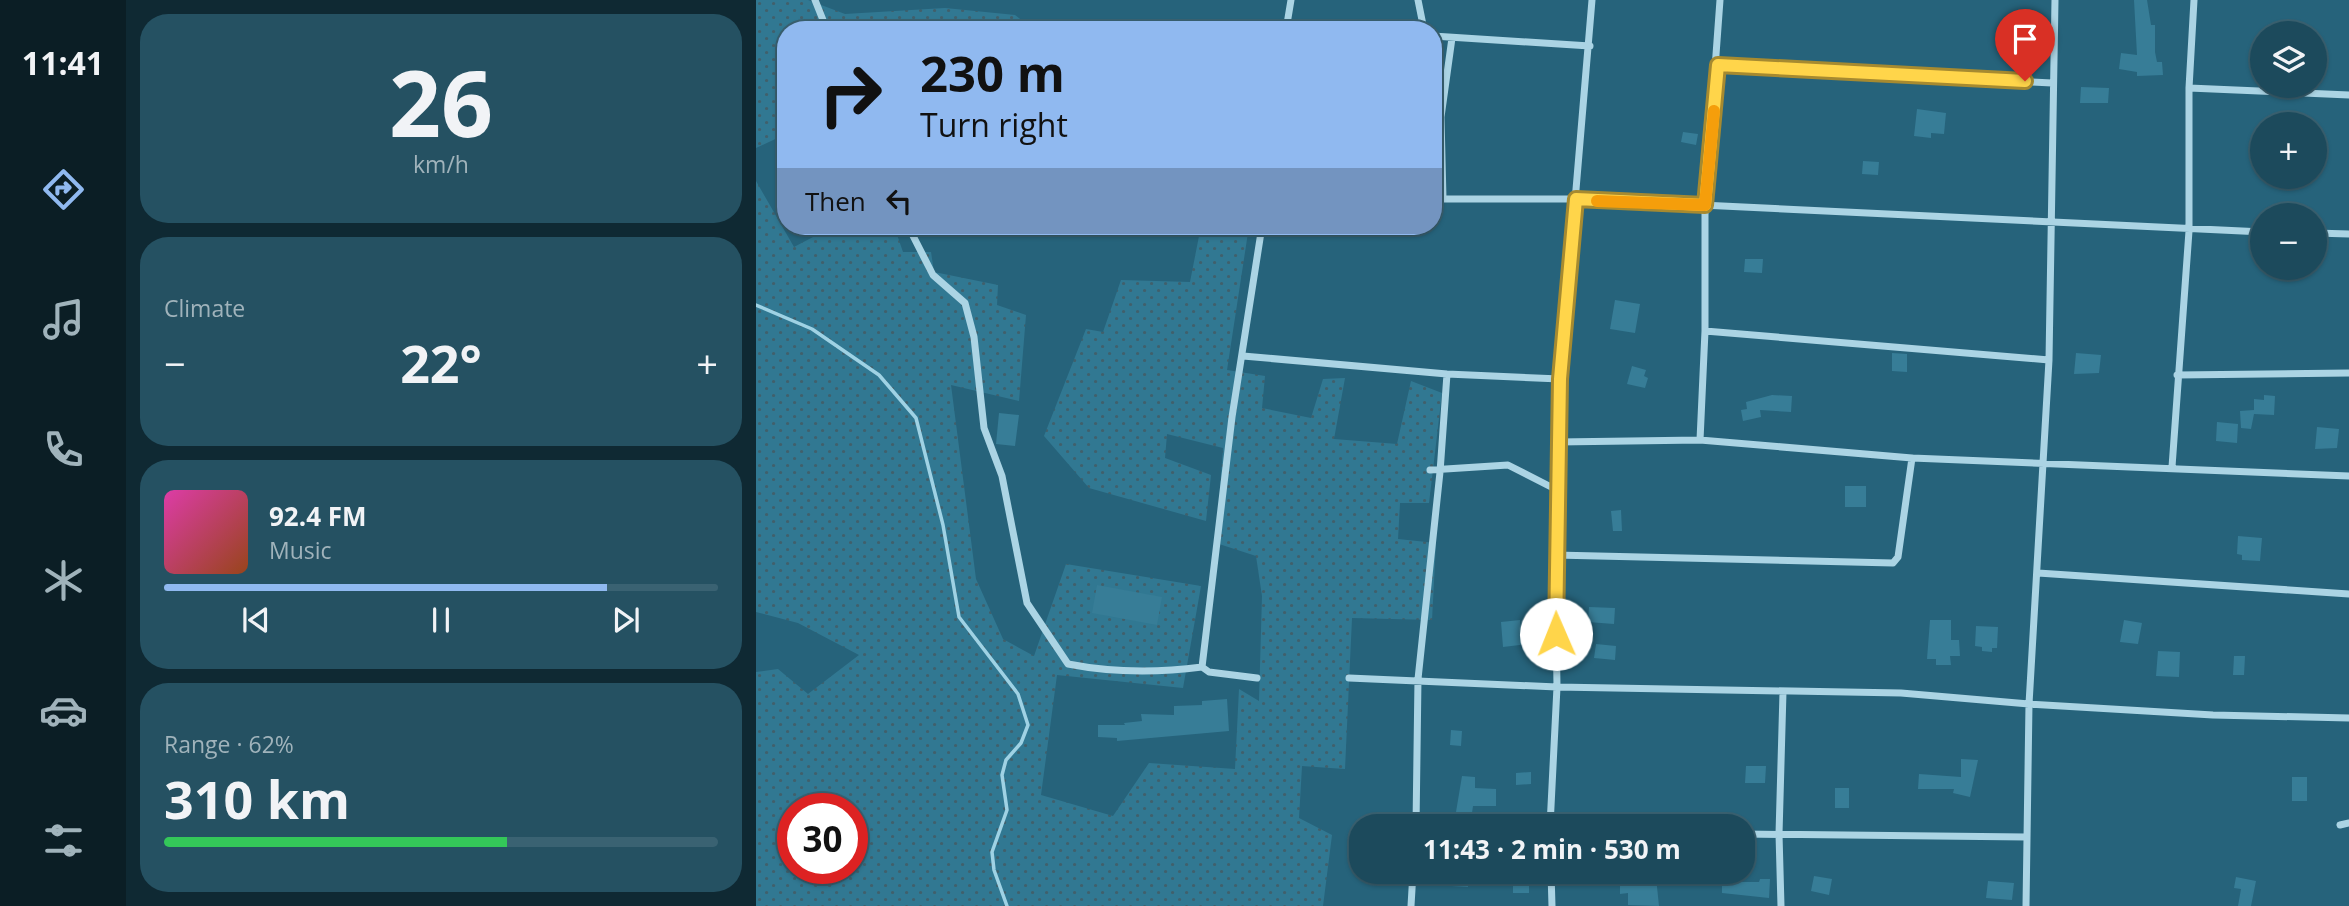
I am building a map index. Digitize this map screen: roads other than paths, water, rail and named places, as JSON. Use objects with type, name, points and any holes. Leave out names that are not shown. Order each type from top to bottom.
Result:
[{"type":"street","points":[[815,0],[823,21]]},
{"type":"street","points":[[1287,21],[1291,0]]},
{"type":"street","points":[[1418,0],[1422,21]]},
{"type":"street","points":[[1551,814],[1557,687],[1555,555],[1560,379],[1592,0]]},
{"type":"street","points":[[1700,440],[1705,331],[1705,205],[1718,65],[1720,0]]},
{"type":"street","points":[[2026,906],[2029,704],[2049,360],[2052,83],[2056,0]]},
{"type":"street","points":[[2172,467],[2176,374],[2189,231],[2189,88],[2194,0]]},
{"type":"street","points":[[1442,37],[1590,46]]},
{"type":"street","points":[[1442,110],[1452,38]]},
{"type":"street","points":[[1718,65],[2052,83]]},
{"type":"street","points":[[2189,88],[2349,95]]},
{"type":"street","points":[[1442,158],[1443,199],[1576,199],[2189,231],[2250,232]]},
{"type":"street","points":[[2327,233],[2349,234]]},
{"type":"street","points":[[913,235],[933,275],[965,303],[974,337],[984,428],[1002,475],[1027,603],[1068,664],[1103,671],[1156,673],[1202,667],[1209,672],[1257,678]]},
{"type":"street","points":[[1202,667],[1232,418],[1261,235]]},
{"type":"street","points":[[1705,331],[2049,360]]},
{"type":"street","points":[[1243,356],[1447,374],[1560,379]]},
{"type":"street","points":[[2176,374],[2349,373]]},
{"type":"street","points":[[1416,814],[1418,679],[1440,472],[1447,374]]},
{"type":"street","points":[[1558,442],[1700,440],[1912,458],[2349,476]]},
{"type":"street","points":[[1555,555],[1893,563],[1898,556],[1912,458]]},
{"type":"street","points":[[1430,470],[1440,472],[1508,465],[1557,490]]},
{"type":"street","points":[[2038,573],[2349,594]]},
{"type":"street","points":[[1349,678],[1557,687],[1901,693],[2029,704],[2289,719],[2349,718]]},
{"type":"street","points":[[1781,906],[1779,834],[1783,692]]},
{"type":"street","points":[[1755,834],[2026,838]]},
{"type":"street","points":[[1411,906],[1412,884]]},
{"type":"street","points":[[1551,884],[1552,906]]},
{"type":"waterway","points":[[756,305],[812,329],[879,375],[916,418],[943,525],[959,617],[1018,694],[1028,725],[1021,743],[1006,760],[1002,775],[1007,810],[992,852],[994,870],[1007,906]]}]
